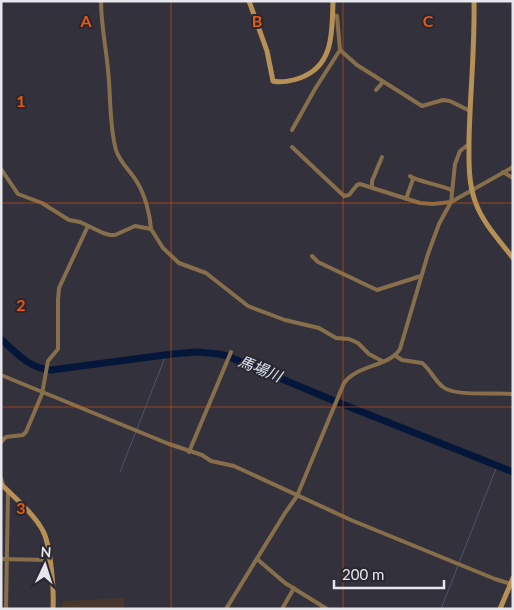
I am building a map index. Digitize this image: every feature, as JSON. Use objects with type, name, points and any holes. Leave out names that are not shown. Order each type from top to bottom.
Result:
[{"type":"street","points":[[101,1],[116,149],[122,163],[140,187],[152,229],[162,248],[178,264],[206,272],[248,306],[285,320],[317,327],[336,338],[349,339],[358,343],[369,354],[382,361]]},
{"type":"street","points":[[249,1],[267,51],[273,81],[277,82],[297,80],[308,76],[324,61],[331,42],[333,1]]},
{"type":"street","points":[[474,1],[475,40],[470,111],[469,178],[483,219],[513,258]]},
{"type":"street","points":[[292,130],[340,50],[336,16],[332,15]]},
{"type":"street","points":[[340,50],[357,65],[422,106],[443,100],[470,111]]},
{"type":"street","points":[[376,90],[383,82]]},
{"type":"street","points":[[226,609],[297,496],[344,383],[350,375],[396,356],[401,346],[415,293],[439,224],[451,202],[454,168],[458,154],[469,144]]},
{"type":"street","points":[[292,147],[344,196],[349,195],[358,184],[429,204],[451,202],[513,167]]},
{"type":"street","points":[[372,188],[372,181],[382,157]]},
{"type":"street","points":[[1,169],[18,194],[49,207],[67,219],[80,222],[110,235],[115,235],[135,226],[152,229]]},
{"type":"street","points":[[503,172],[513,178]]},
{"type":"street","points":[[406,199],[411,177],[452,190]]},
{"type":"street","points":[[1,442],[6,437],[23,435],[26,432],[42,391],[47,365],[59,347],[58,300],[60,288],[88,226]]},
{"type":"street","points":[[312,256],[318,262],[377,290],[421,276]]},
{"type":"street","points":[[189,452],[231,352]]},
{"type":"street","points":[[396,356],[402,360],[422,363],[442,386],[448,390],[472,394],[492,392],[513,394]]},
{"type":"street","points":[[1,375],[189,452],[199,454],[215,462],[234,466],[297,496],[463,566],[512,584]]},
{"type":"street","points":[[1,478],[2,485],[38,522],[43,531],[49,560],[54,609]]},
{"type":"street","points":[[6,609],[4,559],[8,491]]},
{"type":"street","points":[[4,559],[49,560]]},
{"type":"street","points":[[256,560],[285,583],[327,609]]},
{"type":"street","points":[[500,609],[513,578]]},
{"type":"street","points":[[282,609],[294,588]]},
{"type":"shaded area","points":[[125,598],[124,609],[61,609],[63,601]]},
{"type":"waterway","name":"馬場川","points":[[1,339],[18,355],[36,367],[51,370],[197,352],[227,356],[513,472]]},
{"type":"waterway","points":[[120,472],[166,355]]},
{"type":"waterway","points":[[441,609],[497,466]]}]
